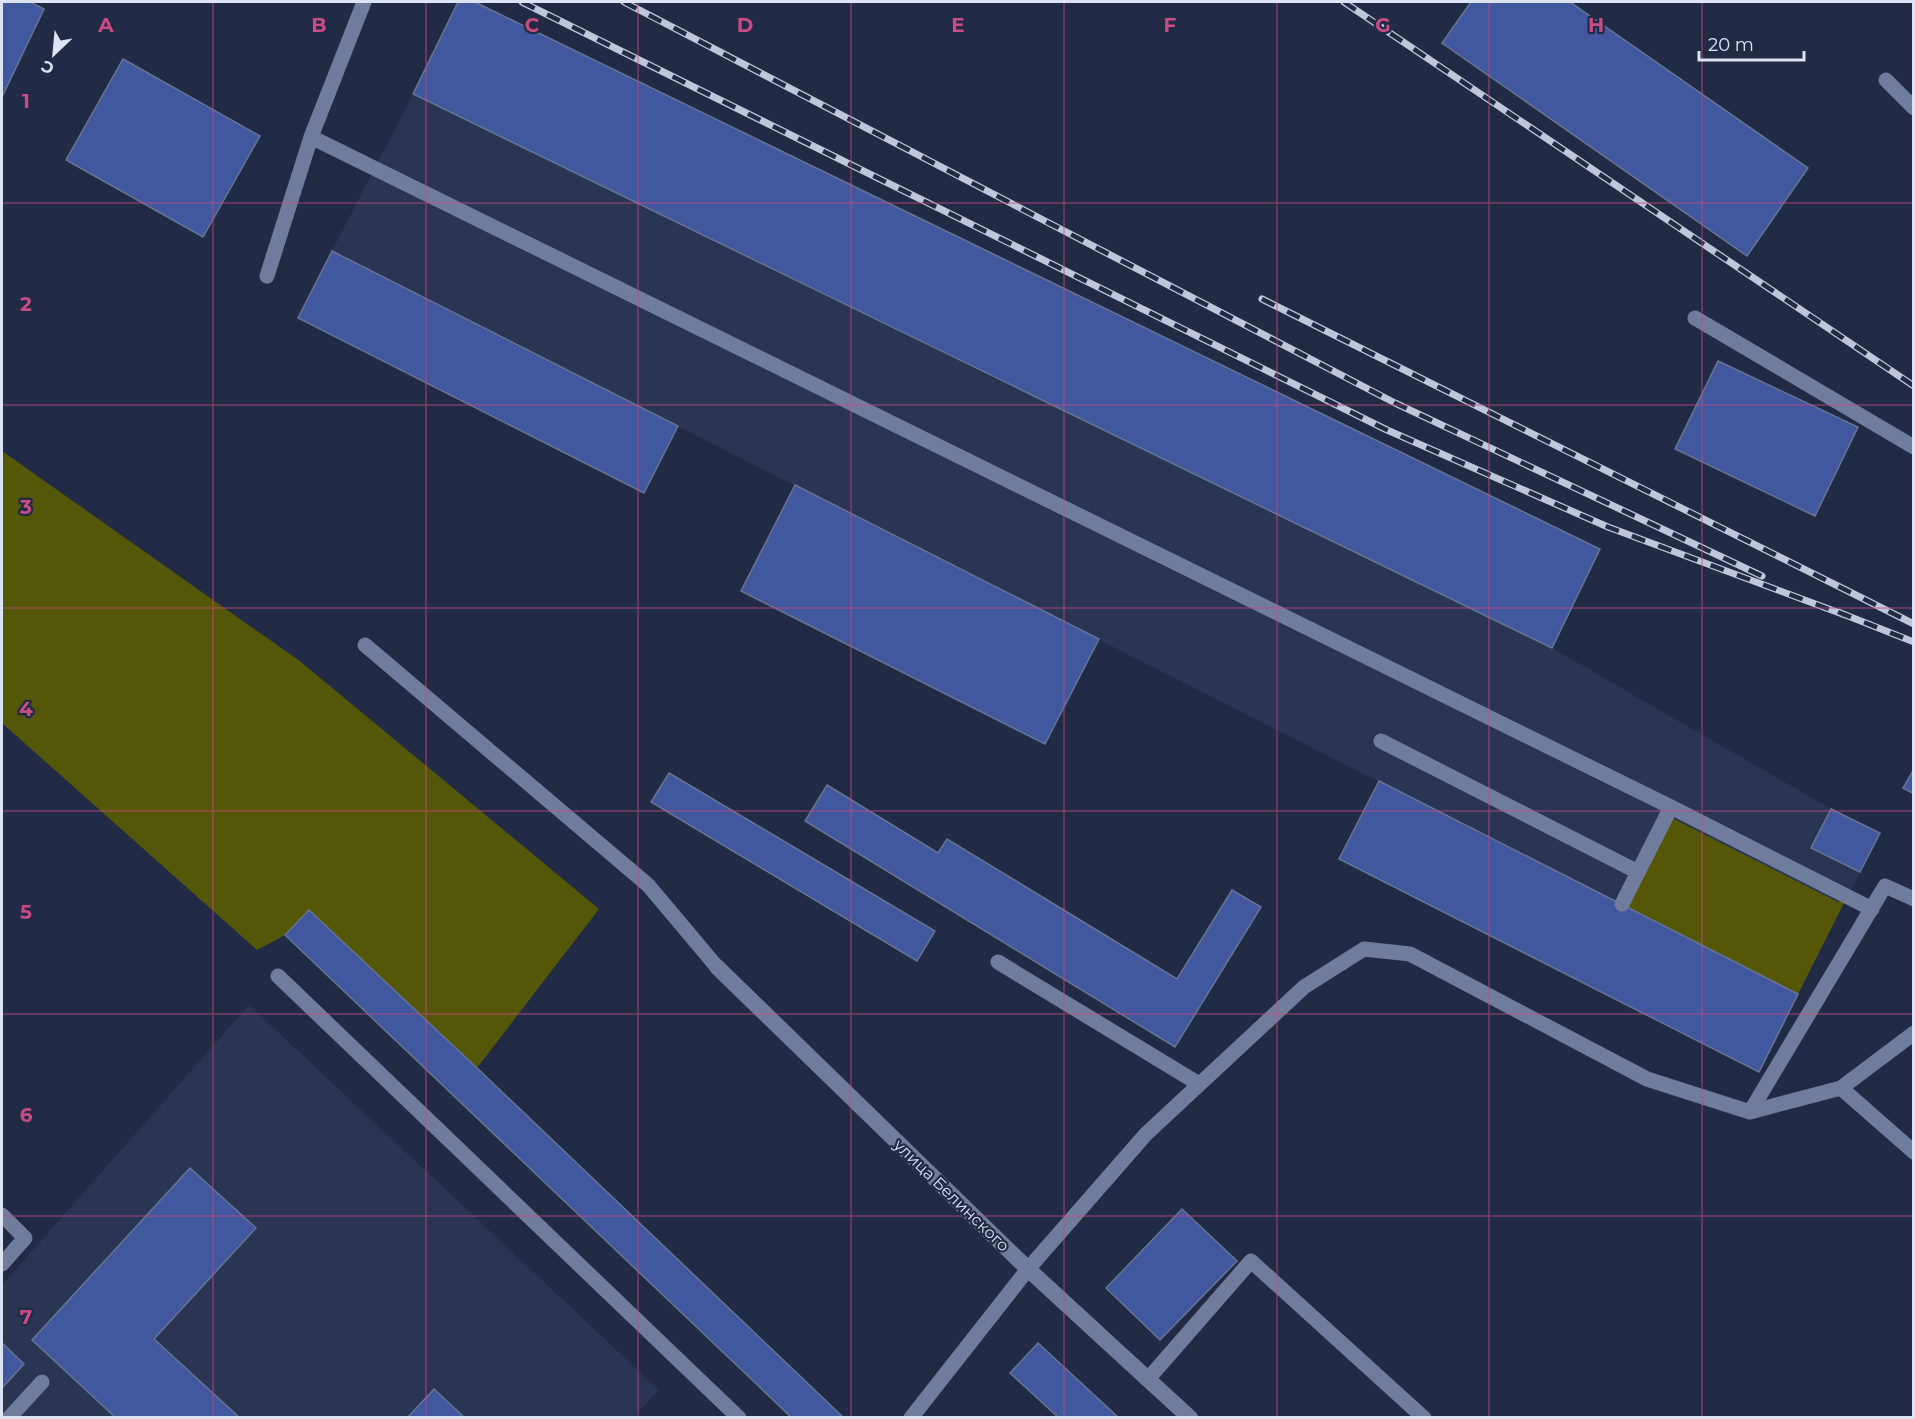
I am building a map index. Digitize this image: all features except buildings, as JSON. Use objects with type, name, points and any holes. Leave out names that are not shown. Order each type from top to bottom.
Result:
[{"type":"street","name":"улица Белинского","points":[[717,968],[1028,1269],[1190,1418]]},
{"type":"lane","points":[[267,276],[311,137],[364,2]]},
{"type":"lane","points":[[1886,81],[1914,108]]},
{"type":"lane","points":[[311,137],[1671,807],[1872,909]]},
{"type":"lane","points":[[1695,318],[1914,447]]},
{"type":"lane","points":[[365,645],[648,885],[717,968]]},
{"type":"lane","points":[[1381,741],[1638,872]]},
{"type":"lane","points":[[1622,904],[1671,807]]},
{"type":"lane","points":[[1750,1112],[1885,886],[1914,899]]},
{"type":"lane","points":[[911,1418],[1028,1269],[1146,1134],[1304,987],[1364,950],[1410,954],[1647,1079],[1750,1112],[1841,1088],[1914,1033]]},
{"type":"lane","points":[[998,962],[1199,1084]]},
{"type":"lane","points":[[278,976],[739,1418]]},
{"type":"lane","points":[[1841,1088],[1914,1152]]},
{"type":"lane","points":[[2,1215],[25,1238],[2,1264]]},
{"type":"lane","points":[[1148,1379],[1251,1261],[1424,1418]]},
{"type":"lane","points":[[9,1418],[42,1382]]},
{"type":"shaded area","points":[[413,94],[1552,648],[1831,809],[1812,848],[1860,872],[1798,994],[332,251]]},
{"type":"shaded area","points":[[2,451],[301,662],[599,909],[477,1068],[309,910],[285,935],[257,950],[2,723]]},
{"type":"shaded area","points":[[1672,818],[1838,902],[1847,897],[1798,994],[1622,904]]},
{"type":"shaded area","points":[[249,1005],[659,1390],[632,1418],[2,1418],[2,1285]]},
{"type":"railway","points":[[522,2],[1387,430],[1608,527],[1845,615]]},
{"type":"railway","points":[[624,2],[1395,403],[1762,576]]},
{"type":"railway","points":[[1344,2],[1914,386]]},
{"type":"railway","points":[[1262,299],[1914,624]]},
{"type":"railway","points":[[1838,612],[1914,642]]}]
